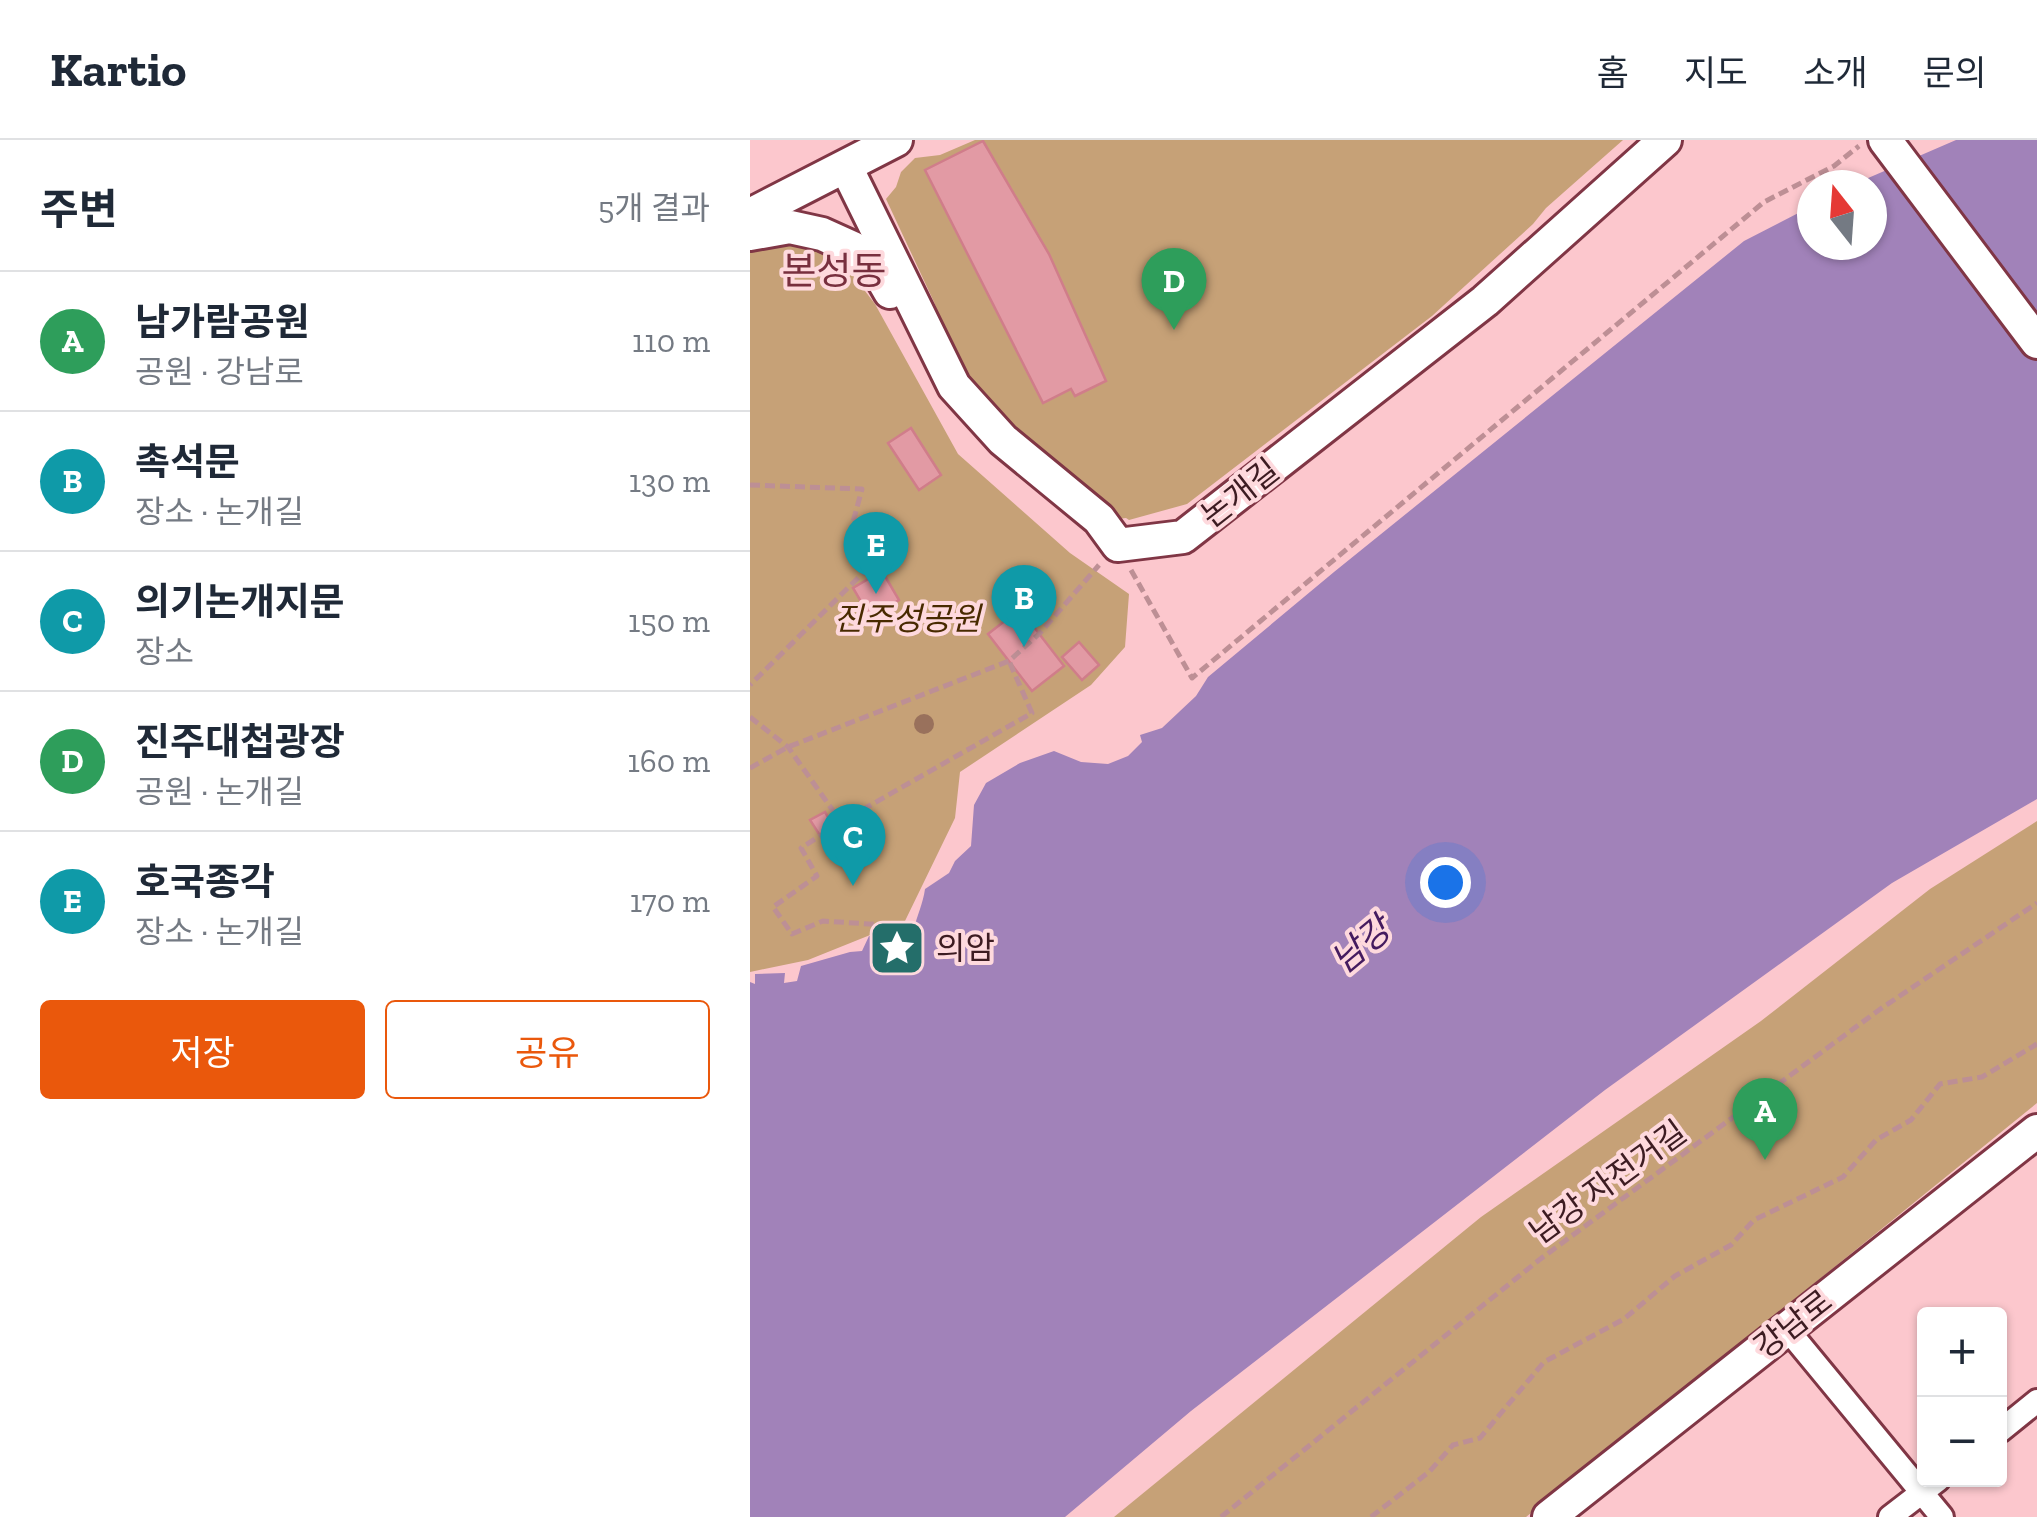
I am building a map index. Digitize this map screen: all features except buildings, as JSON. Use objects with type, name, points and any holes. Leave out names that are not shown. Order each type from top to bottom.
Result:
[{"type":"street","name":"논개길","points":[[1118,545],[1183,538],[1485,301],[1665,140]]},
{"type":"street","points":[[1885,140],[2037,342]]},
{"type":"street","points":[[750,215],[846,167],[882,143]]},
{"type":"street","points":[[846,167],[954,386],[1003,440],[1099,519],[1118,545]]},
{"type":"street","points":[[750,234],[790,227],[822,234],[852,248],[875,266],[888,290],[932,344]]},
{"type":"street","name":"강남로","points":[[1549,1517],[2037,1130]]},
{"type":"street","points":[[1787,1328],[1917,1472]]},
{"type":"street","points":[[2007,1425],[2037,1401]]},
{"type":"street","points":[[1890,1517],[1929,1487]]},
{"type":"street","points":[[1930,1487],[1942,1517]]},
{"type":"path","points":[[750,768],[788,746],[1009,661],[1040,634],[1118,545],[1192,678],[1764,202],[1834,166],[1866,140]]},
{"type":"path","points":[[750,486],[862,489],[846,544],[864,572],[750,685]]},
{"type":"path","points":[[885,925],[823,922],[792,934],[773,907],[817,876],[800,848],[1032,713],[1009,661]]},
{"type":"path","points":[[750,717],[788,746],[841,822]]},
{"type":"path","name":"남강 자전거길","points":[[1221,1517],[1540,1260],[1879,1010],[2037,903]]},
{"type":"path","points":[[1371,1517],[1429,1472],[1454,1444],[1480,1438],[1544,1362],[1624,1319],[1675,1276],[1731,1244],[1754,1220],[1843,1177],[1876,1140],[1911,1120],[1940,1084],[1982,1077],[2037,1044]]},
{"type":"green space","points":[[975,140],[1623,140],[1432,316],[1187,504],[1129,520],[1118,519],[964,383],[934,302],[886,199],[901,172],[915,158],[940,155]]},
{"type":"green space","name":"진주성공원","points":[[761,239],[832,248],[875,304],[958,454],[1070,553],[1129,594],[1125,647],[1091,685],[960,772],[955,818],[905,921],[808,960],[750,972],[750,243]]},
{"type":"green space","points":[[2037,821],[2037,1103],[1526,1517],[1114,1517],[1481,1217],[1761,1021],[1930,889]]},
{"type":"water","name":"남강","points":[[1956,140],[2037,140],[2037,799],[1892,883],[1605,1090],[1191,1411],[1065,1517],[750,1517],[750,982],[755,984],[755,974],[785,973],[784,983],[797,981],[801,966],[862,951],[869,936],[892,937],[914,929],[925,889],[949,873],[971,846],[974,805],[986,783],[1020,763],[1054,751],[1081,762],[1108,764],[1128,756],[1142,742],[1140,735],[1162,728],[1196,696],[1208,677],[1744,241],[1797,214],[1797,260],[1887,260],[1887,170]]},
{"type":"place","name":"진주대첩광장","points":[[1174,330]]},
{"type":"place","name":"호국종각","points":[[876,594]]},
{"type":"place","name":"촉석문","points":[[1024,647]]},
{"type":"place","name":"의기논개지문","points":[[853,886]]},
{"type":"place","name":"의암","points":[[897,948]]},
{"type":"place","name":"남가람공원","points":[[1765,1160]]},
{"type":"district","name":"본성동","points":[[834,271]]}]
